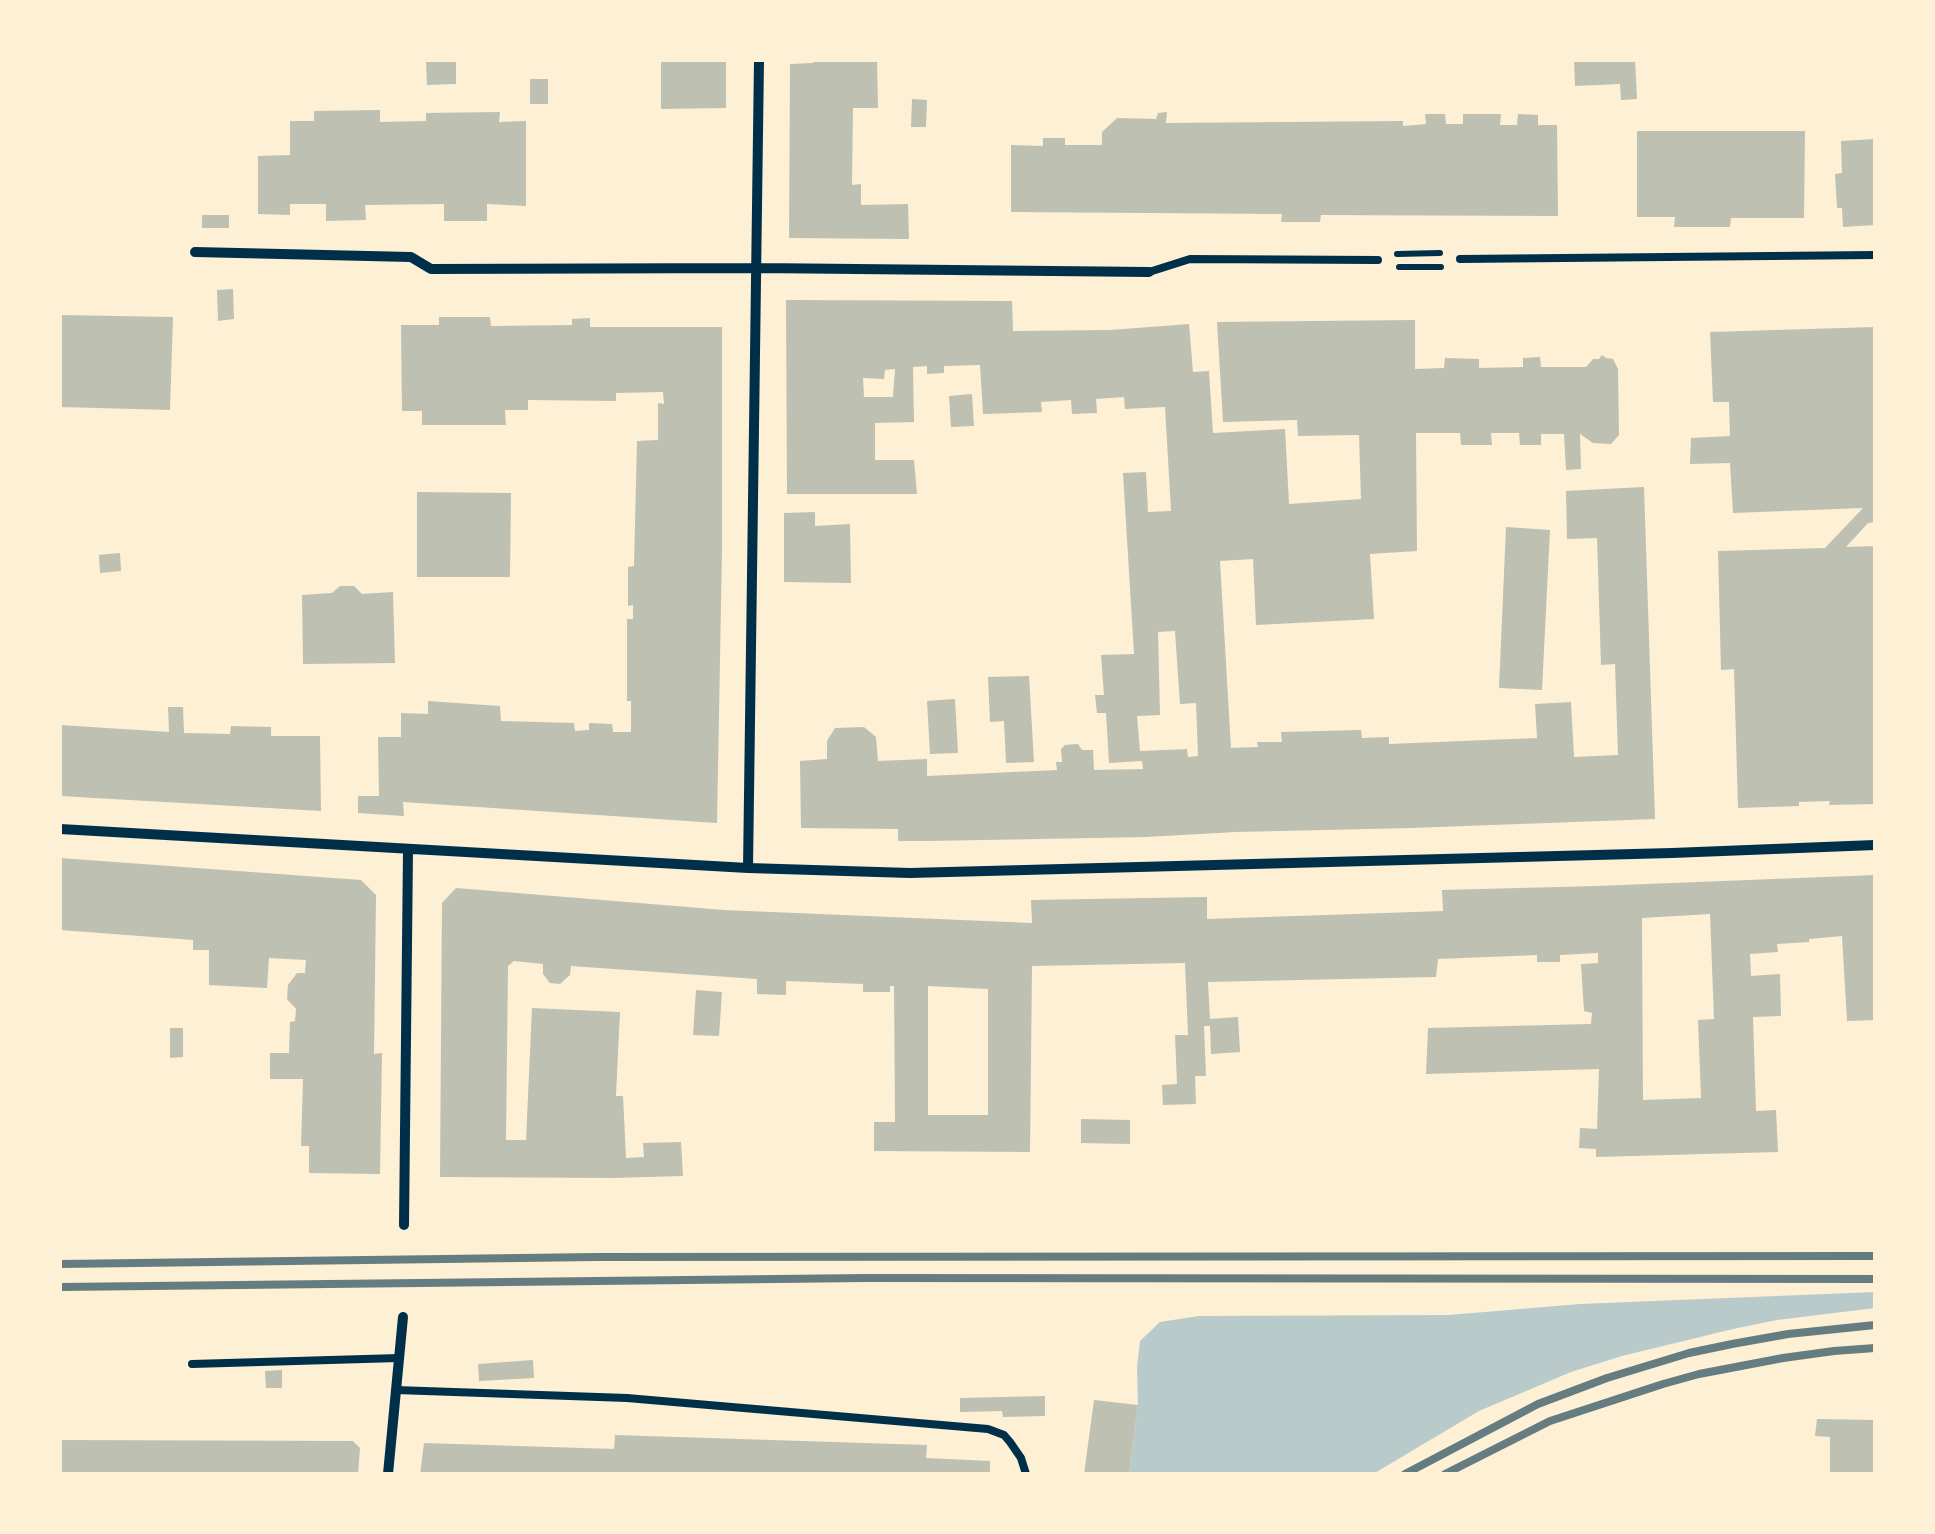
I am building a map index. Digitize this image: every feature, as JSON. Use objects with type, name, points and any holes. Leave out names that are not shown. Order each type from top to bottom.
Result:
[{"type":"street","points":[[748,868],[759,60]]},
{"type":"street","points":[[196,252],[411,257],[431,269],[1148,272]]},
{"type":"street","points":[[60,829],[910,874],[1875,845]]},
{"type":"street","points":[[404,1225],[408,850]]},
{"type":"street","points":[[388,1474],[404,1317]]},
{"type":"lane","points":[[1460,259],[1875,254]]},
{"type":"lane","points":[[1148,272],[1190,259],[1378,260]]},
{"type":"lane","points":[[192,1364],[399,1358]]},
{"type":"lane","points":[[396,1390],[627,1398],[988,1429],[1010,1442],[1026,1474]]},
{"type":"path","points":[[1378,260],[1400,253],[1442,253],[1460,259]]},
{"type":"path","points":[[1378,260],[1399,268],[1446,267],[1460,259]]},
{"type":"shaded area","points":[[1875,1292],[1875,1308],[1733,1329],[1571,1372],[1479,1411],[1373,1474],[1129,1474],[1138,1405],[1140,1341],[1160,1322],[1199,1316],[1449,1315],[1580,1304]]},
{"type":"building","points":[[456,60],[456,84],[427,85],[426,61]]},
{"type":"building","points":[[661,60],[726,60],[726,108],[661,109]]},
{"type":"building","points":[[877,60],[878,108],[853,108],[852,185],[861,184],[861,205],[908,204],[909,239],[789,238],[790,64]]},
{"type":"building","points":[[1574,60],[1635,60],[1637,99],[1621,100],[1620,84],[1575,86]]},
{"type":"building","points":[[530,79],[548,79],[548,104],[530,104]]},
{"type":"building","points":[[912,99],[927,100],[926,127],[911,127]]},
{"type":"building","points":[[380,110],[380,122],[426,121],[426,113],[500,112],[499,122],[526,121],[526,206],[487,204],[487,221],[444,221],[444,204],[365,205],[366,220],[326,221],[326,204],[290,204],[290,215],[258,214],[258,156],[290,155],[290,121],[314,121],[314,111]]},
{"type":"building","points":[[1167,112],[1166,123],[1403,121],[1403,126],[1426,124],[1425,114],[1445,114],[1446,124],[1463,124],[1463,114],[1501,114],[1500,125],[1517,125],[1518,114],[1538,115],[1538,125],[1557,125],[1558,216],[1321,215],[1320,222],[1281,222],[1282,214],[1011,212],[1011,145],[1043,146],[1043,138],[1065,138],[1065,145],[1102,145],[1102,132],[1117,118],[1156,119],[1158,113]]},
{"type":"building","points":[[1637,131],[1805,131],[1804,218],[1731,218],[1730,227],[1674,227],[1675,217],[1637,217]]},
{"type":"building","points":[[1875,139],[1875,225],[1843,227],[1842,208],[1837,208],[1835,174],[1842,173],[1841,141]]},
{"type":"building","points":[[202,215],[229,215],[229,228],[202,228]]},
{"type":"building","points":[[233,289],[234,319],[218,321],[217,290]]},
{"type":"building","points":[[786,300],[1012,301],[1013,331],[1189,324],[1193,372],[1209,371],[1213,433],[1285,429],[1289,504],[1361,499],[1359,435],[1298,436],[1297,420],[1223,422],[1217,322],[1415,320],[1415,369],[1444,368],[1445,358],[1479,359],[1479,368],[1523,367],[1523,358],[1540,357],[1541,367],[1586,367],[1602,355],[1613,359],[1618,369],[1619,435],[1611,444],[1593,443],[1580,434],[1581,469],[1566,470],[1564,434],[1541,434],[1541,445],[1520,445],[1519,433],[1491,433],[1492,445],[1461,445],[1460,433],[1416,433],[1417,551],[1370,554],[1374,619],[1256,625],[1253,559],[1220,561],[1231,748],[1282,742],[1281,732],[1361,730],[1362,738],[1389,737],[1389,744],[1537,738],[1535,704],[1571,702],[1574,757],[1618,755],[1615,664],[1601,665],[1597,538],[1567,539],[1566,491],[1644,487],[1655,819],[929,841],[898,841],[898,829],[801,828],[800,761],[827,759],[827,741],[835,728],[864,727],[876,737],[878,761],[927,759],[927,776],[1057,770],[1056,762],[1062,762],[1061,749],[1078,744],[1082,750],[1093,750],[1094,770],[1143,769],[1142,761],[1109,763],[1106,713],[1097,713],[1095,695],[1104,695],[1101,655],[1134,654],[1123,473],[1146,472],[1148,512],[1171,511],[1165,407],[1125,409],[1124,397],[1096,399],[1097,413],[1072,414],[1071,400],[1041,402],[1042,412],[983,414],[980,365],[944,366],[944,373],[927,374],[927,366],[913,367],[914,422],[875,423],[875,460],[914,460],[917,494],[787,494]],"holes":[[[895,369],[893,397],[864,397],[863,378],[884,379],[885,370]],[[1175,631],[1180,704],[1196,703],[1198,756],[1188,757],[1187,749],[1140,751],[1137,716],[1160,715],[1158,632]]]},
{"type":"building","points":[[60,315],[173,317],[170,410],[60,407]]},
{"type":"building","points":[[439,317],[490,317],[491,326],[572,325],[572,319],[590,318],[590,327],[722,327],[717,823],[403,802],[404,816],[358,813],[358,796],[379,796],[378,737],[401,737],[401,713],[428,714],[428,701],[500,706],[501,721],[574,723],[575,731],[589,730],[589,723],[612,724],[613,732],[631,732],[627,619],[633,619],[633,605],[628,606],[628,567],[634,566],[637,441],[658,440],[658,403],[664,404],[663,392],[616,393],[616,401],[528,400],[528,410],[505,410],[506,425],[422,425],[422,411],[402,411],[401,325],[439,325]]},
{"type":"building","points":[[1875,327],[1875,522],[1868,523],[1846,547],[1875,546],[1875,804],[1829,805],[1830,801],[1738,808],[1734,669],[1721,670],[1718,551],[1825,548],[1863,508],[1733,513],[1730,463],[1690,464],[1691,438],[1730,436],[1729,402],[1713,402],[1710,332]]},
{"type":"building","points":[[972,394],[974,426],[951,427],[949,396]]},
{"type":"building","points":[[417,492],[511,493],[510,577],[417,577]]},
{"type":"building","points":[[815,512],[815,526],[850,524],[851,583],[784,582],[784,513]]},
{"type":"building","points":[[1506,527],[1550,530],[1542,690],[1499,688]]},
{"type":"building","points":[[120,553],[121,571],[100,573],[99,555]]},
{"type":"building","points":[[340,586],[354,586],[362,594],[393,592],[395,663],[303,664],[302,595],[332,593]]},
{"type":"building","points":[[1029,676],[1034,762],[1006,763],[1004,721],[990,722],[988,677]]},
{"type":"building","points":[[955,699],[958,753],[930,754],[927,701]]},
{"type":"building","points":[[168,707],[183,707],[184,733],[230,734],[231,726],[271,727],[271,736],[320,736],[321,811],[60,796],[60,725],[169,732]]},
{"type":"building","points":[[60,858],[361,880],[376,895],[374,1054],[382,1053],[380,1174],[309,1173],[309,1146],[301,1146],[303,1079],[270,1079],[270,1053],[289,1053],[290,1022],[295,1021],[296,1009],[287,999],[288,985],[297,973],[305,973],[306,960],[269,958],[267,988],[209,985],[209,950],[193,950],[193,940],[60,930]]},
{"type":"building","points":[[1875,875],[1875,1020],[1847,1021],[1842,936],[1777,944],[1778,952],[1750,954],[1751,976],[1780,974],[1781,1016],[1753,1017],[1756,1111],[1776,1110],[1778,1152],[1596,1157],[1596,1149],[1579,1148],[1580,1128],[1597,1129],[1599,1069],[1426,1074],[1428,1028],[1591,1024],[1592,1013],[1584,1011],[1581,964],[1598,963],[1598,953],[1560,955],[1560,962],[1537,962],[1537,955],[1438,959],[1436,977],[1208,982],[1210,1019],[1238,1017],[1240,1052],[1211,1054],[1210,1026],[1204,1026],[1206,1076],[1195,1076],[1196,1104],[1163,1105],[1162,1085],[1177,1084],[1175,1035],[1188,1035],[1185,963],[1032,966],[1030,1152],[874,1151],[874,1122],[895,1122],[894,986],[890,986],[890,992],[863,992],[863,984],[786,981],[786,995],[757,994],[757,979],[571,966],[570,975],[560,984],[550,983],[543,974],[543,964],[514,961],[508,966],[506,1140],[526,1140],[532,1008],[620,1012],[616,1096],[623,1096],[626,1158],[644,1157],[643,1143],[681,1142],[683,1176],[440,1177],[442,903],[456,888],[724,910],[1032,923],[1031,900],[1207,897],[1207,919],[1443,911],[1442,890]],"holes":[[[1710,914],[1714,1019],[1698,1020],[1701,1098],[1643,1100],[1642,918]],[[928,986],[988,989],[988,1115],[928,1115]]]},
{"type":"building","points":[[696,990],[722,992],[719,1036],[693,1035]]},
{"type":"building","points":[[170,1028],[183,1028],[183,1057],[170,1058]]},
{"type":"building","points":[[1081,1119],[1130,1120],[1130,1144],[1081,1143]]},
{"type":"building","points":[[533,1360],[534,1378],[479,1381],[478,1364]]},
{"type":"building","points":[[282,1370],[282,1388],[266,1388],[265,1371]]},
{"type":"building","points":[[1045,1396],[1045,1416],[960,1412],[960,1398]]},
{"type":"building","points":[[1094,1400],[1138,1405],[1129,1474],[1084,1474]]},
{"type":"building","points":[[1817,1419],[1875,1420],[1875,1474],[1830,1472],[1830,1437],[1815,1436]]},
{"type":"building","points":[[615,1435],[927,1445],[926,1458],[990,1461],[990,1474],[420,1474],[424,1443],[614,1449]]},
{"type":"building","points":[[60,1440],[353,1441],[360,1448],[358,1474],[60,1474]]},
{"type":"railway","points":[[60,1264],[596,1257],[1875,1256]]},
{"type":"railway","points":[[60,1287],[866,1278],[1875,1279]]},
{"type":"railway","points":[[1405,1474],[1538,1404],[1607,1378],[1732,1344],[1875,1325]]},
{"type":"railway","points":[[1445,1474],[1550,1421],[1663,1384],[1783,1358],[1875,1348]]}]
